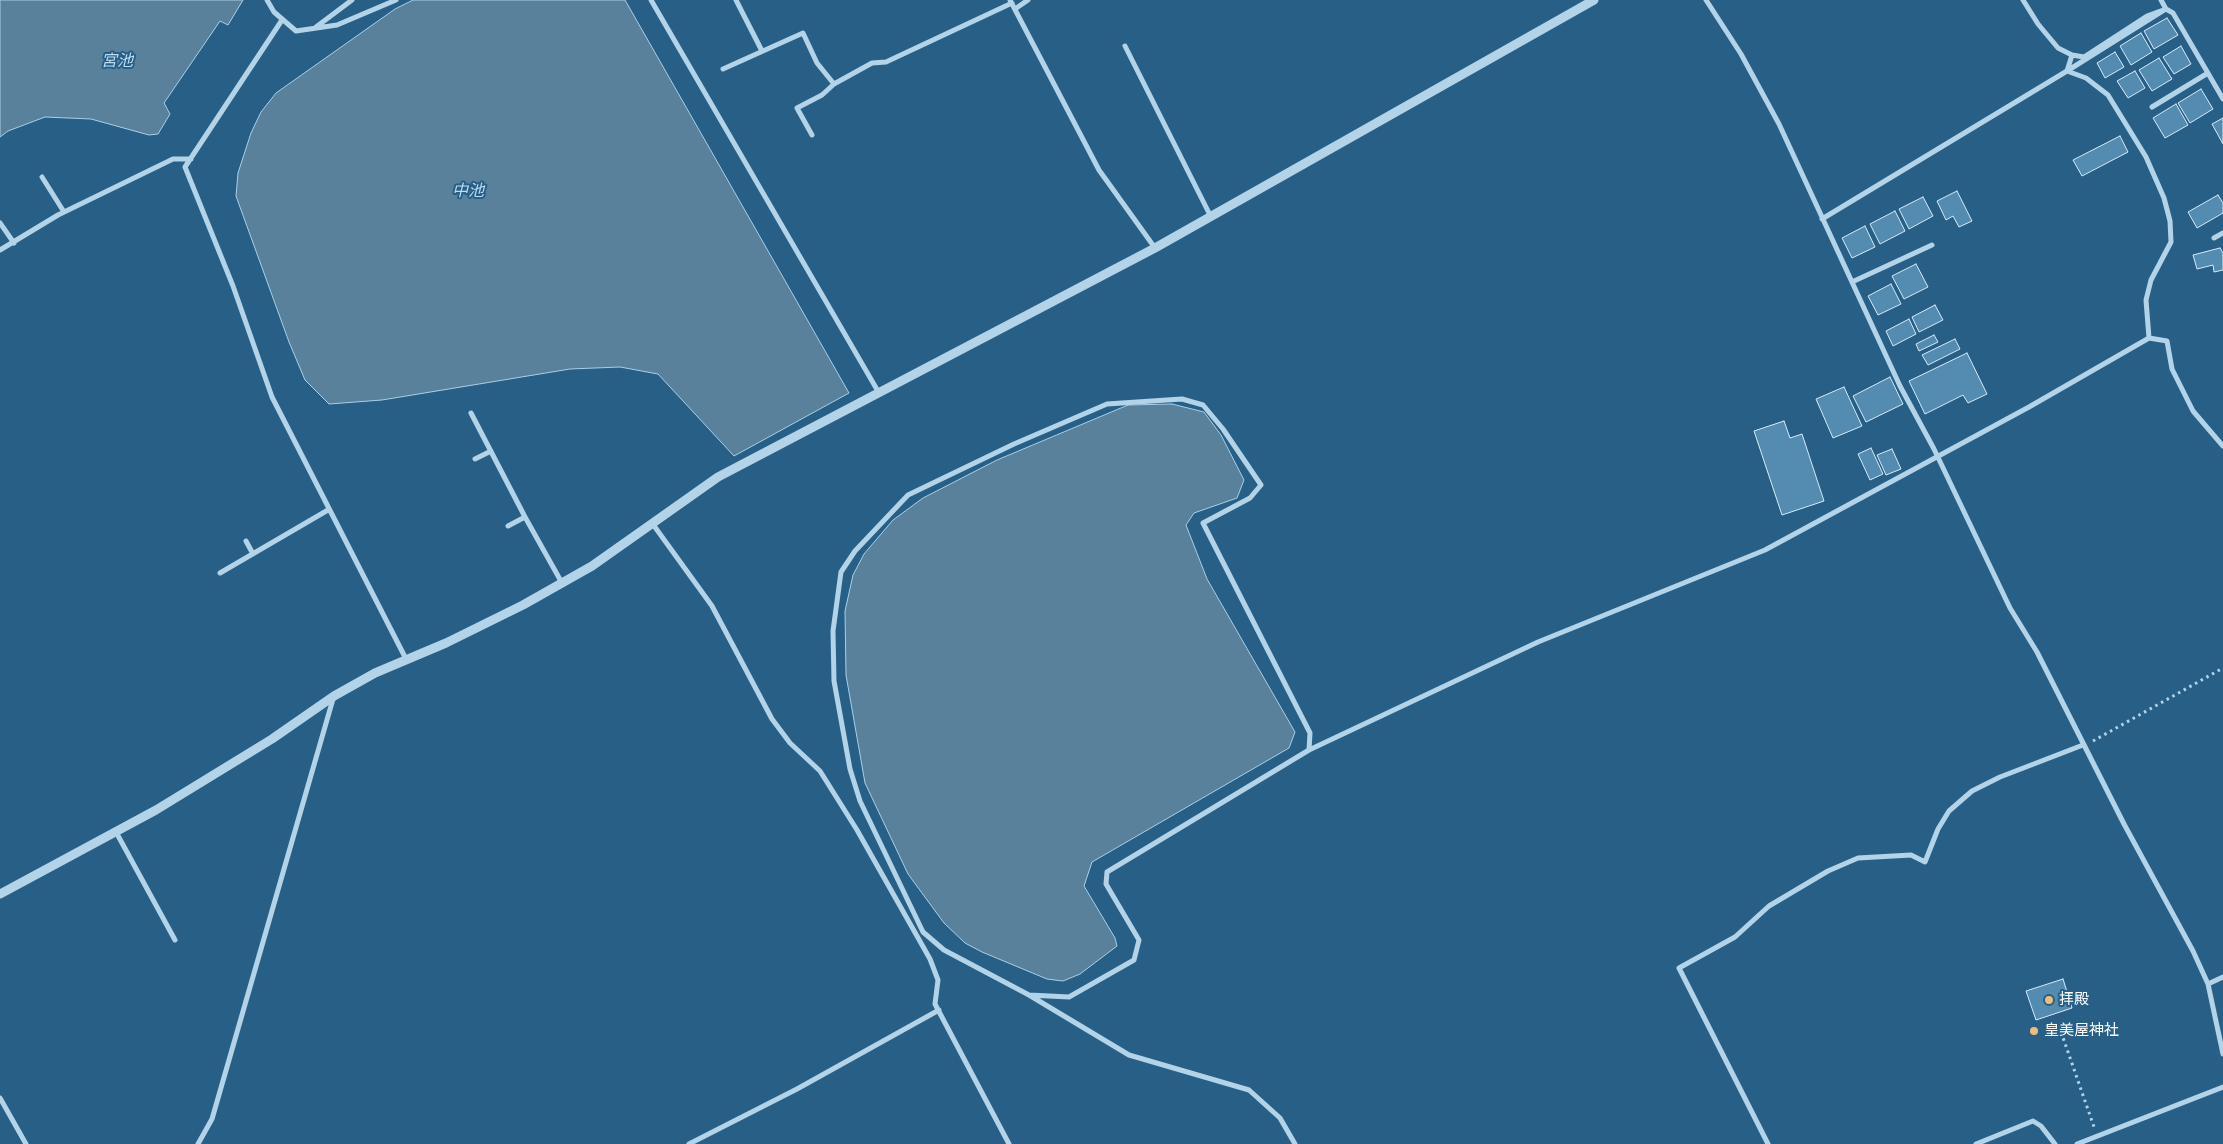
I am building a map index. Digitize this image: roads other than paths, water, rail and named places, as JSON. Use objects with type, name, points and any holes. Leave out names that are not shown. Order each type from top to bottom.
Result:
[{"type":"street","points":[[267,0],[274,12],[296,31],[337,25],[396,0]]},
{"type":"street","points":[[314,28],[352,0]]},
{"type":"street","points":[[651,0],[880,394]]},
{"type":"street","points":[[736,0],[762,51]]},
{"type":"street","points":[[1015,9],[1028,0]]},
{"type":"street","points":[[0,894],[156,810],[272,739],[334,696],[406,659],[446,643],[523,605],[592,566],[718,477],[880,394],[1155,248],[1594,0]]},
{"type":"street","points":[[1706,0],[1741,54],[1774,115],[1900,386],[1937,456],[2010,608],[2037,652],[2083,745],[2193,951],[2208,984],[2223,1054]]},
{"type":"street","points":[[2023,0],[2038,24],[2058,48],[2072,55],[2084,56],[2147,16],[2166,9]]},
{"type":"street","points":[[2161,0],[2166,9],[2173,13],[2223,99]]},
{"type":"street","points":[[812,135],[797,108],[822,95],[834,84],[872,63],[886,62],[1011,2],[1099,170],[1155,248]]},
{"type":"street","points":[[1822,219],[2068,71],[2166,9]]},
{"type":"street","points":[[282,20],[185,168],[233,286],[272,396],[328,510],[406,659]]},
{"type":"street","points":[[723,68],[804,33],[818,63],[834,84]]},
{"type":"street","points":[[1125,46],[1211,217]]},
{"type":"street","points":[[2068,71],[2072,55]]},
{"type":"street","points":[[2068,71],[2086,78],[2108,95],[2146,157],[2164,198],[2170,221],[2171,242],[2151,280],[2146,300],[2149,338]]},
{"type":"street","points":[[2152,107],[2208,73]]},
{"type":"street","points":[[0,250],[64,212],[173,159],[191,159]]},
{"type":"street","points":[[42,177],[64,212]]},
{"type":"street","points":[[0,222],[14,243]]},
{"type":"street","points":[[2214,238],[2223,233]]},
{"type":"street","points":[[1852,282],[1932,245]]},
{"type":"street","points":[[1029,995],[1069,996],[1134,960],[1139,940],[1106,884],[1107,872],[1309,750],[1538,642],[1765,550],[2029,407],[2149,338],[2167,341],[2172,369],[2193,410],[2223,446]]},
{"type":"street","points":[[1295,1144],[1280,1118],[1249,1090],[1129,1055],[1029,995],[944,950],[923,932],[860,802],[850,769],[834,681],[833,631],[841,572],[855,551],[908,495],[1014,444],[1107,404],[1182,399],[1203,405],[1223,429],[1261,485],[1250,498],[1203,523],[1310,733],[1309,750]]},
{"type":"street","points":[[471,413],[562,583]]},
{"type":"street","points":[[475,460],[491,451]]},
{"type":"street","points":[[220,573],[328,510]]},
{"type":"street","points":[[508,526],[525,517]]},
{"type":"street","points":[[652,523],[712,606],[772,719],[790,743],[820,771],[840,799],[930,959],[938,980],[935,1004],[1009,1144]]},
{"type":"street","points":[[246,541],[253,554]]},
{"type":"street","points":[[198,1144],[212,1119],[334,696]]},
{"type":"street","points":[[1768,1144],[1679,968],[1735,937],[1769,906],[1828,871],[1858,858],[1911,855],[1925,862],[1938,829],[1949,811],[1972,791],[2000,777],[2083,745]]},
{"type":"street","points":[[116,832],[175,940]]},
{"type":"street","points":[[2208,984],[2223,977]]},
{"type":"street","points":[[689,1144],[797,1089],[939,1010]]},
{"type":"street","points":[[2077,1144],[2223,1086]]},
{"type":"street","points":[[0,1098],[26,1144]]},
{"type":"street","points":[[1976,1144],[2033,1122],[2041,1126],[2055,1144]]},
{"type":"water","name":"宮池","points":[[0,0],[243,0],[228,25],[220,21],[164,103],[170,114],[158,134],[149,135],[91,119],[45,117],[8,131],[0,137]]},
{"type":"water","name":"中池","points":[[413,0],[625,0],[849,393],[734,456],[658,374],[620,367],[570,369],[382,400],[329,404],[305,380],[289,342],[236,196],[238,173],[251,133],[261,112],[276,93],[395,9]]},
{"type":"water","points":[[1172,404],[1204,412],[1221,435],[1244,480],[1237,498],[1194,513],[1186,525],[1207,579],[1295,732],[1289,748],[1092,862],[1084,886],[1115,938],[1117,946],[1080,974],[1063,981],[1047,979],[965,943],[944,923],[908,874],[865,783],[846,675],[845,611],[853,575],[864,554],[893,520],[923,498],[997,460],[1128,405]]},
{"type":"place","name":"拝殿","points":[[2049,1000]]},
{"type":"place","name":"皇美屋神社","points":[[2034,1031]]}]
